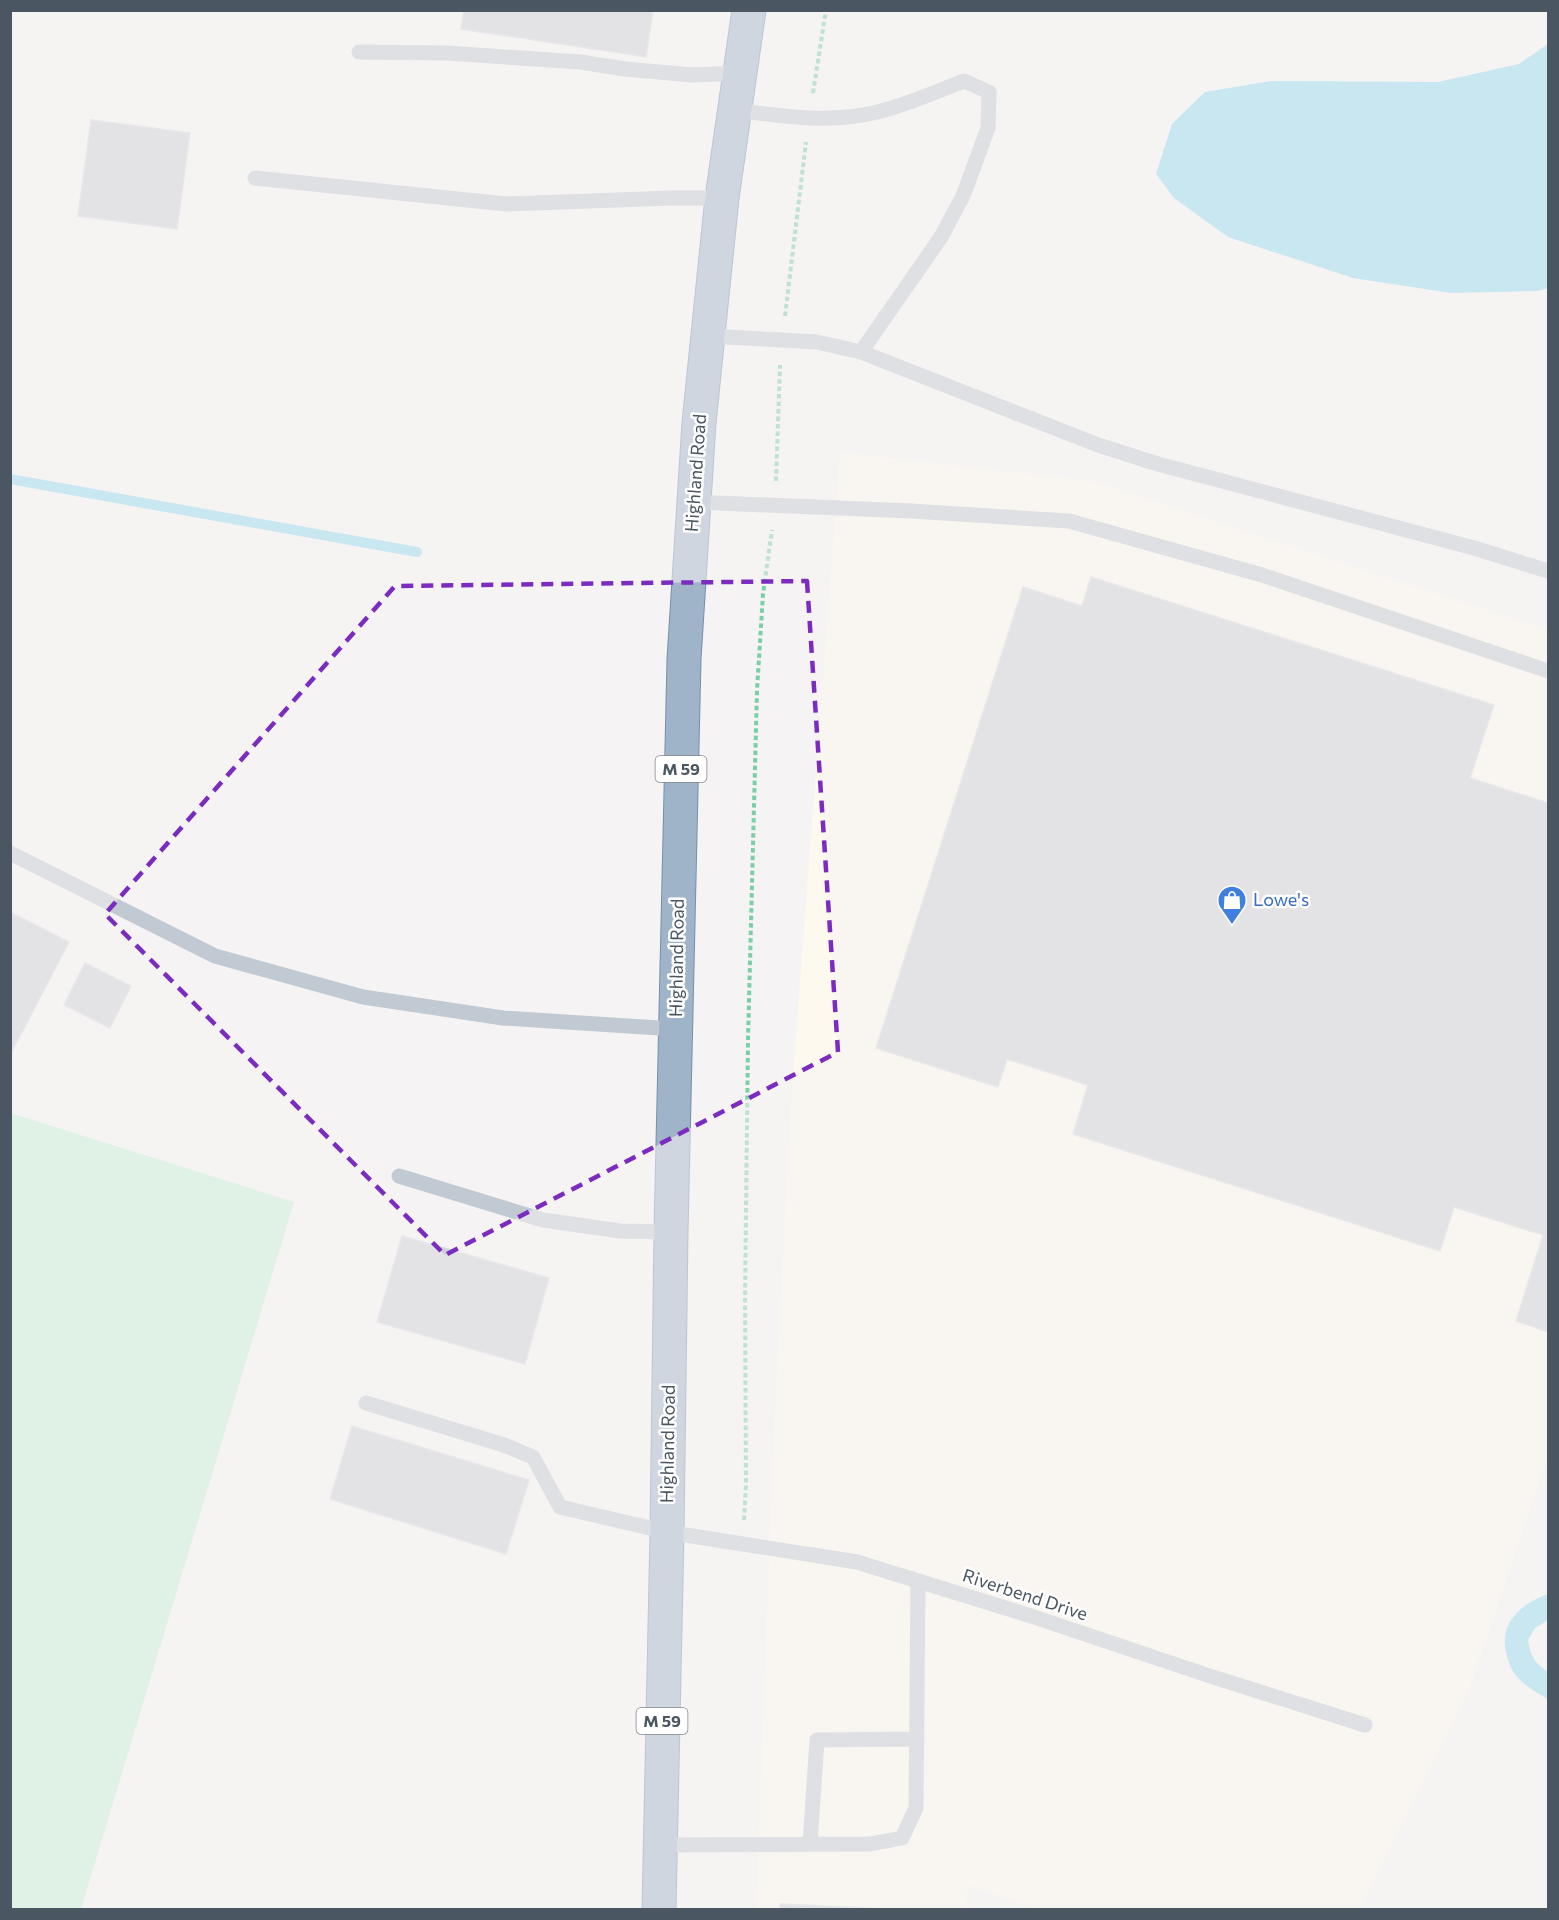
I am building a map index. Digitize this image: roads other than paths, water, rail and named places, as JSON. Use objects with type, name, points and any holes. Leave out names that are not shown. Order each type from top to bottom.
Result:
[{"type":"highway","name":"Highland Road","points":[[659,1910],[667,1532],[670,1232],[684,658],[699,423],[722,198],[749,10]]},
{"type":"lane","points":[[359,52],[481,55],[579,62],[693,75],[740,73]]},
{"type":"lane","points":[[735,110],[809,119],[836,118],[876,112],[920,99],[964,81],[989,92],[988,128],[963,196],[941,237],[861,352]]},
{"type":"lane","points":[[255,178],[506,204],[722,198]]},
{"type":"lane","points":[[708,336],[817,342],[861,352],[1098,445],[1158,464],[1474,548],[1548,571]]},
{"type":"lane","points":[[693,502],[911,511],[1069,521],[1262,575],[1548,671]]},
{"type":"lane","points":[[10,853],[215,956],[363,997],[503,1018],[675,1029]]},
{"type":"lane","points":[[399,1176],[543,1221],[620,1231],[670,1232]]},
{"type":"lane","name":"Riverbend Drive","points":[[366,1403],[504,1444],[533,1457],[560,1507],[667,1532],[857,1562],[1365,1725]]},
{"type":"lane","points":[[660,1845],[870,1844],[902,1838],[916,1808],[918,1581]]},
{"type":"lane","points":[[810,1844],[817,1740],[917,1739]]},
{"type":"water","points":[[1548,44],[1548,288],[1538,291],[1451,293],[1353,278],[1228,237],[1174,198],[1156,174],[1172,124],[1205,92],[1271,81],[1438,82],[1519,64]]},
{"type":"water","points":[[1548,1594],[1548,1620],[1535,1628],[1528,1640],[1534,1659],[1548,1672],[1548,1699],[1518,1678],[1508,1661],[1505,1642],[1509,1623],[1521,1609]]},
{"type":"waterway","points":[[10,479],[417,552]]},
{"type":"place","name":"Lowe's","points":[[1232,926]]}]
